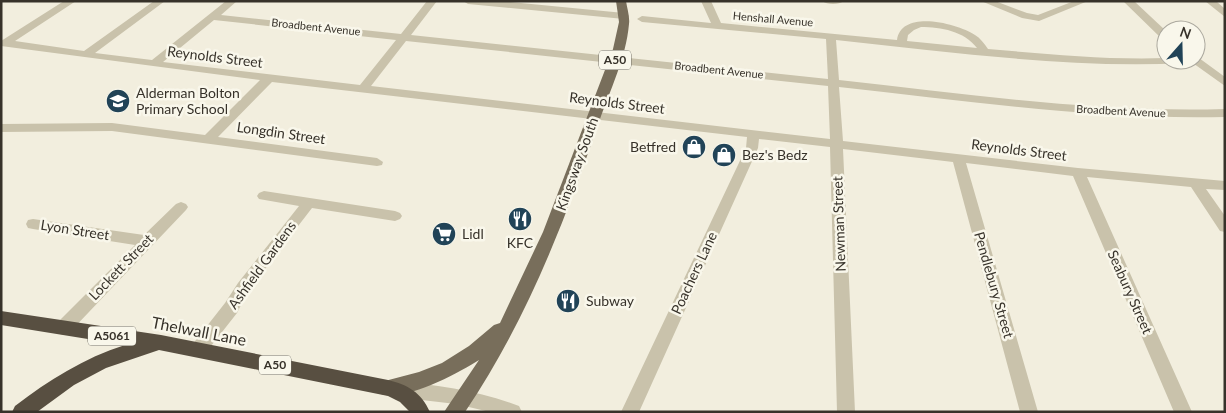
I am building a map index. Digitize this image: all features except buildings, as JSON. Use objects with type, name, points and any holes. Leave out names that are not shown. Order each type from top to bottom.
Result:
[{"type":"highway","name":"Thelwall Lane","points":[[1,318],[161,343],[388,388],[402,392],[411,398],[420,412]]},
{"type":"highway","name":"A50","points":[[22,412],[61,382],[84,369],[128,351],[161,343]]},
{"type":"main road","name":"Kingsway South","points":[[459,405],[488,362],[549,240],[616,59],[622,36],[624,16],[621,1]]},
{"type":"main road","name":"Kingsway South","points":[[388,388],[417,382],[455,365],[482,347],[509,322]]},
{"type":"street","points":[[4,44],[71,1]]},
{"type":"street","points":[[88,53],[160,1]]},
{"type":"street","points":[[154,64],[232,1]]},
{"type":"street","points":[[363,89],[432,1]]},
{"type":"street","points":[[468,1],[510,3],[624,16]]},
{"type":"street","points":[[706,1],[717,26]]},
{"type":"street","points":[[827,1],[839,1]]},
{"type":"street","points":[[986,1],[1025,16],[1040,18],[1083,1]]},
{"type":"street","points":[[1128,1],[1156,28]]},
{"type":"street","points":[[1210,1],[1225,14]]},
{"type":"street","name":"Broadbent Avenue","points":[[213,17],[1032,104],[1121,112],[1193,114],[1225,112]]},
{"type":"street","name":"Henshall Avenue","points":[[642,19],[1104,62],[1156,61]]},
{"type":"street","points":[[902,43],[902,34],[908,28],[919,25],[938,25],[967,33],[978,42],[984,51]]},
{"type":"street","name":"Newman Street","points":[[831,37],[846,412]]},
{"type":"street","name":"Reynolds Street","points":[[4,44],[88,53],[154,64],[363,89],[1078,172],[1225,186]]},
{"type":"street","points":[[1206,69],[1225,83]]},
{"type":"street","points":[[209,139],[269,78]]},
{"type":"street","name":"Longdin Street","points":[[1,128],[102,126],[377,162]]},
{"type":"street","name":"Poachers Lane","points":[[630,412],[752,148],[754,134]]},
{"type":"street","name":"Pendlebury Street","points":[[958,158],[1029,412]]},
{"type":"street","name":"Seabury Street","points":[[1078,172],[1183,412]]},
{"type":"street","points":[[1196,184],[1225,228]]},
{"type":"street","points":[[264,196],[395,216]]},
{"type":"street","name":"Ashfield Gardens","points":[[198,350],[231,308],[243,287],[308,204]]},
{"type":"street","name":"Lockett Street","points":[[63,328],[181,207]]},
{"type":"street","name":"Lyon Street","points":[[33,224],[146,241]]},
{"type":"street","name":"Thelwall Lane","points":[[388,388],[459,405],[497,404],[514,412]]},
{"type":"place","name":"Alderman Bolton Primary School","points":[[118,101]]},
{"type":"place","name":"Betfred","points":[[694,147]]},
{"type":"place","name":"Bez's Bedz","points":[[724,155]]},
{"type":"place","name":"KFC","points":[[520,219]]},
{"type":"place","name":"Lidl","points":[[444,234]]},
{"type":"place","name":"Subway","points":[[568,301]]}]
